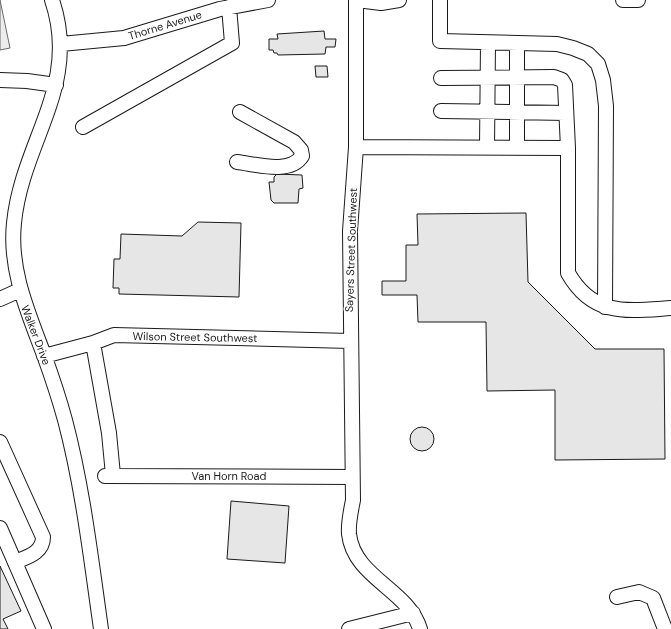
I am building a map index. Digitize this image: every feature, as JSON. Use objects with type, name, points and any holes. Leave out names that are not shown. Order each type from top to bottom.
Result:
[{"type":"street","name":"Walker Drive","points":[[52,0],[61,44],[60,69],[56,85],[17,198],[13,244],[14,261],[20,290],[58,394],[71,445],[83,508],[101,629]]},
{"type":"street","name":"Thorne Avenue","points":[[61,44],[124,38],[229,7],[268,0]]},
{"type":"street","points":[[357,0],[381,3],[399,0]]},
{"type":"street","name":"Sayers Street Southwest","points":[[357,0],[356,147],[350,231],[352,500],[349,534],[353,549],[366,569],[399,597],[413,613],[420,629]]},
{"type":"street","points":[[440,0],[440,41],[556,44],[573,48],[588,54],[598,64],[603,80],[606,106],[605,307]]},
{"type":"street","points":[[623,0],[638,0]]},
{"type":"street","points":[[83,126],[232,43],[229,7]]},
{"type":"street","points":[[488,43],[488,147]]},
{"type":"street","points":[[517,148],[518,43]]},
{"type":"street","points":[[441,78],[554,77],[562,80],[565,85],[568,148],[568,273],[576,288],[593,302],[605,307],[628,311],[671,308]]},
{"type":"street","points":[[1,84],[26,81],[56,85]]},
{"type":"street","points":[[441,111],[518,114],[566,113]]},
{"type":"street","points":[[237,162],[284,166],[294,164],[302,156],[301,150],[294,142],[240,112]]},
{"type":"street","points":[[356,147],[568,148]]},
{"type":"street","points":[[0,299],[20,290]]},
{"type":"street","name":"Wilson Street Southwest","points":[[44,356],[93,343],[114,335],[350,341]]},
{"type":"street","name":"Van Horn Road","points":[[93,343],[109,433],[109,476],[352,477]]},
{"type":"street","points":[[0,442],[43,537],[42,545],[37,551],[15,562]]},
{"type":"street","points":[[0,528],[44,629]]},
{"type":"street","points":[[617,597],[639,592],[653,598],[662,628]]},
{"type":"street","points":[[349,629],[413,613]]},
{"type":"shaded area","points":[[0,0],[10,48],[0,50]]},
{"type":"building","points":[[324,31],[325,39],[336,39],[335,47],[326,47],[325,54],[278,55],[277,53],[274,53],[273,50],[269,50],[269,39],[278,39],[277,34]]},
{"type":"building","points":[[315,66],[327,66],[328,77],[316,77]]},
{"type":"building","points":[[277,174],[302,175],[303,188],[299,189],[298,203],[274,203],[271,200],[269,182],[274,182],[274,177]]},
{"type":"building","points":[[526,213],[528,282],[595,349],[664,349],[665,459],[555,460],[555,390],[487,391],[486,322],[418,322],[417,295],[382,295],[382,281],[406,281],[406,245],[418,245],[417,214]]},
{"type":"building","points":[[198,222],[241,223],[239,297],[119,294],[119,288],[113,288],[114,259],[120,259],[121,234],[182,236]]},
{"type":"building","points":[[417,427],[427,427],[434,434],[434,444],[427,451],[417,451],[410,444],[410,434]]},
{"type":"building","points":[[231,501],[289,506],[285,563],[227,559]]},
{"type":"building","points":[[0,566],[21,611],[3,619],[8,629],[0,629]]}]
